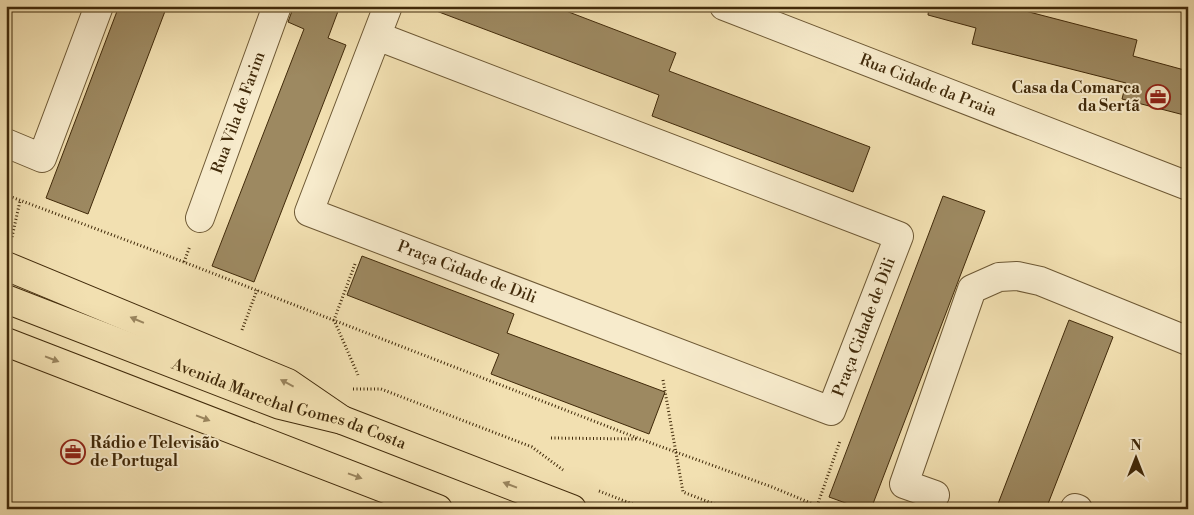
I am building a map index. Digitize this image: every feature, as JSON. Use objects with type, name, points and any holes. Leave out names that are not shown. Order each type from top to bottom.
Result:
[{"type":"main road","points":[[6,266],[288,383],[342,420]]},
{"type":"main road","name":"Avenida Marechal Gomes da Costa","points":[[6,299],[280,405],[342,420],[572,509]]},
{"type":"main road","points":[[6,342],[438,509]]},
{"type":"street","points":[[6,143],[42,158],[99,6]]},
{"type":"street","name":"Rua Vila de Farim","points":[[200,218],[277,6]]},
{"type":"street","name":"Praça Cidade de Dili","points":[[377,36],[899,236],[831,411],[309,212],[388,6]]},
{"type":"street","name":"Rua Cidade da Praia","points":[[724,6],[1188,186]]},
{"type":"street","points":[[935,495],[904,484],[972,289],[1000,277],[1017,276],[1040,281],[1188,341]]},
{"type":"path","points":[[6,195],[257,290],[640,440],[825,509]]},
{"type":"path","points":[[12,240],[20,200]]},
{"type":"path","points":[[358,374],[334,320],[367,233]]},
{"type":"path","points":[[240,337],[257,290]]},
{"type":"path","points":[[653,343],[663,381],[683,492],[726,509]]},
{"type":"path","points":[[816,507],[848,417],[831,411]]},
{"type":"path","points":[[551,438],[640,440]]},
{"type":"building","points":[[119,6],[167,6],[88,214],[46,198]]},
{"type":"building","points":[[292,6],[340,6],[328,38],[346,45],[254,282],[212,266],[304,29],[288,22]]},
{"type":"building","points":[[431,6],[553,6],[676,53],[669,71],[870,147],[853,192],[652,116],[659,95],[431,9]]},
{"type":"building","points":[[929,6],[1006,6],[1137,40],[1133,56],[1188,71],[1188,116],[1122,99],[1126,83],[972,44],[976,28],[928,15]]},
{"type":"building","points":[[943,196],[985,211],[871,509],[862,509],[829,497]]},
{"type":"building","points":[[362,256],[514,314],[507,333],[665,392],[649,434],[491,374],[499,354],[347,295]]},
{"type":"building","points":[[1069,320],[1113,337],[1046,509],[996,509]]},
{"type":"place","name":"Casa da Comarca da Sertã","points":[[1158,97]]},
{"type":"place","name":"Rádio e Televisão de Portugal","points":[[73,452]]}]
